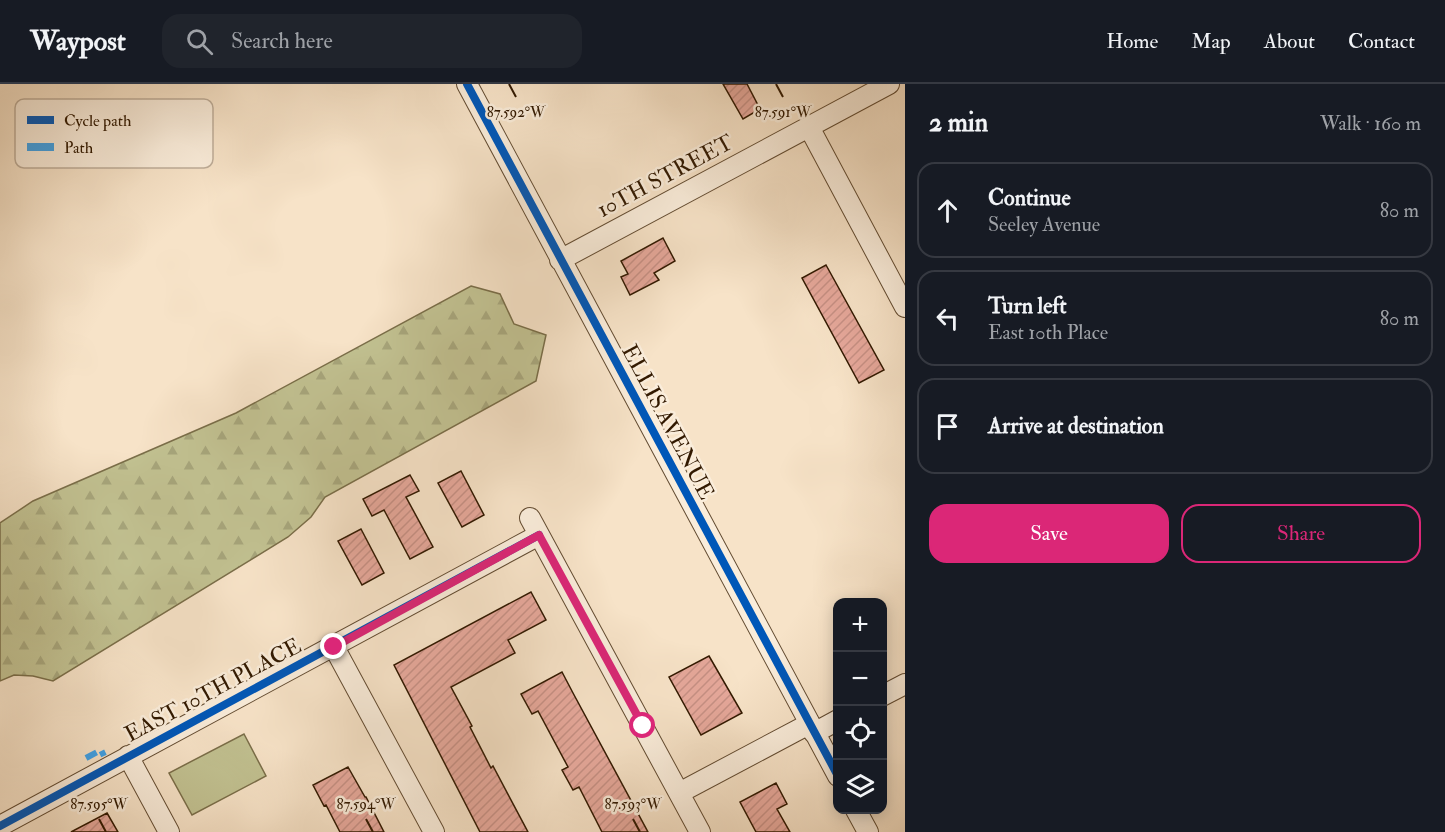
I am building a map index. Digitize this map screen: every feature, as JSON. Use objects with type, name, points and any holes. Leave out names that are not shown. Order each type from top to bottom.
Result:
[{"type":"street","name":"ELLIS AVENUE","points":[[467,84],[833,768]]},
{"type":"street","name":"10TH STREET","points":[[560,260],[889,84]]},
{"type":"street","points":[[809,127],[905,307]]},
{"type":"street","name":"EAST 10TH PLACE","points":[[0,826],[334,647],[535,527],[679,794]]},
{"type":"street","points":[[334,647],[434,832]]},
{"type":"street","points":[[887,693],[905,684]]},
{"type":"street","points":[[700,832],[679,794],[812,728],[833,721]]},
{"type":"street","points":[[128,756],[169,832]]},
{"type":"street","points":[[858,814],[868,832]]},
{"type":"green space","points":[[471,286],[500,294],[514,324],[546,335],[536,381],[325,497],[311,517],[288,537],[53,681],[33,676],[14,675],[0,681],[0,523],[33,501],[236,413]]},
{"type":"green space","points":[[244,734],[266,776],[192,815],[169,773]]},
{"type":"building","points":[[723,84],[747,84],[760,109],[743,119]]},
{"type":"building","points":[[663,238],[675,261],[654,273],[659,280],[630,295],[621,277],[628,274],[621,261]]},
{"type":"building","points":[[826,265],[884,370],[859,383],[802,278]]},
{"type":"building","points":[[461,471],[484,515],[462,527],[438,483]]},
{"type":"building","points":[[410,475],[419,491],[406,497],[433,547],[410,559],[384,510],[372,516],[363,499]]},
{"type":"building","points":[[361,529],[384,573],[362,585],[338,541]]},
{"type":"building","points":[[531,592],[546,620],[508,640],[515,653],[451,687],[491,768],[493,766],[528,832],[480,832],[394,665]]},
{"type":"building","points":[[709,656],[742,713],[701,735],[669,677]]},
{"type":"building","points":[[562,672],[648,832],[602,832],[579,787],[573,790],[562,770],[568,767],[538,711],[532,714],[521,694]]},
{"type":"building","points":[[348,767],[384,832],[340,832],[326,805],[324,806],[313,785]]},
{"type":"building","points":[[776,783],[787,804],[777,809],[790,832],[756,832],[740,802]]},
{"type":"building","points":[[107,813],[118,832],[71,832]]},
{"type":"marked path","points":[[86,758],[101,750],[104,756]]},
{"type":"cycle path","points":[[467,84],[833,767]]},
{"type":"cycle path","points":[[0,826],[539,535]]},
{"type":"route","points":[[334,647],[539,535],[643,726]]}]
